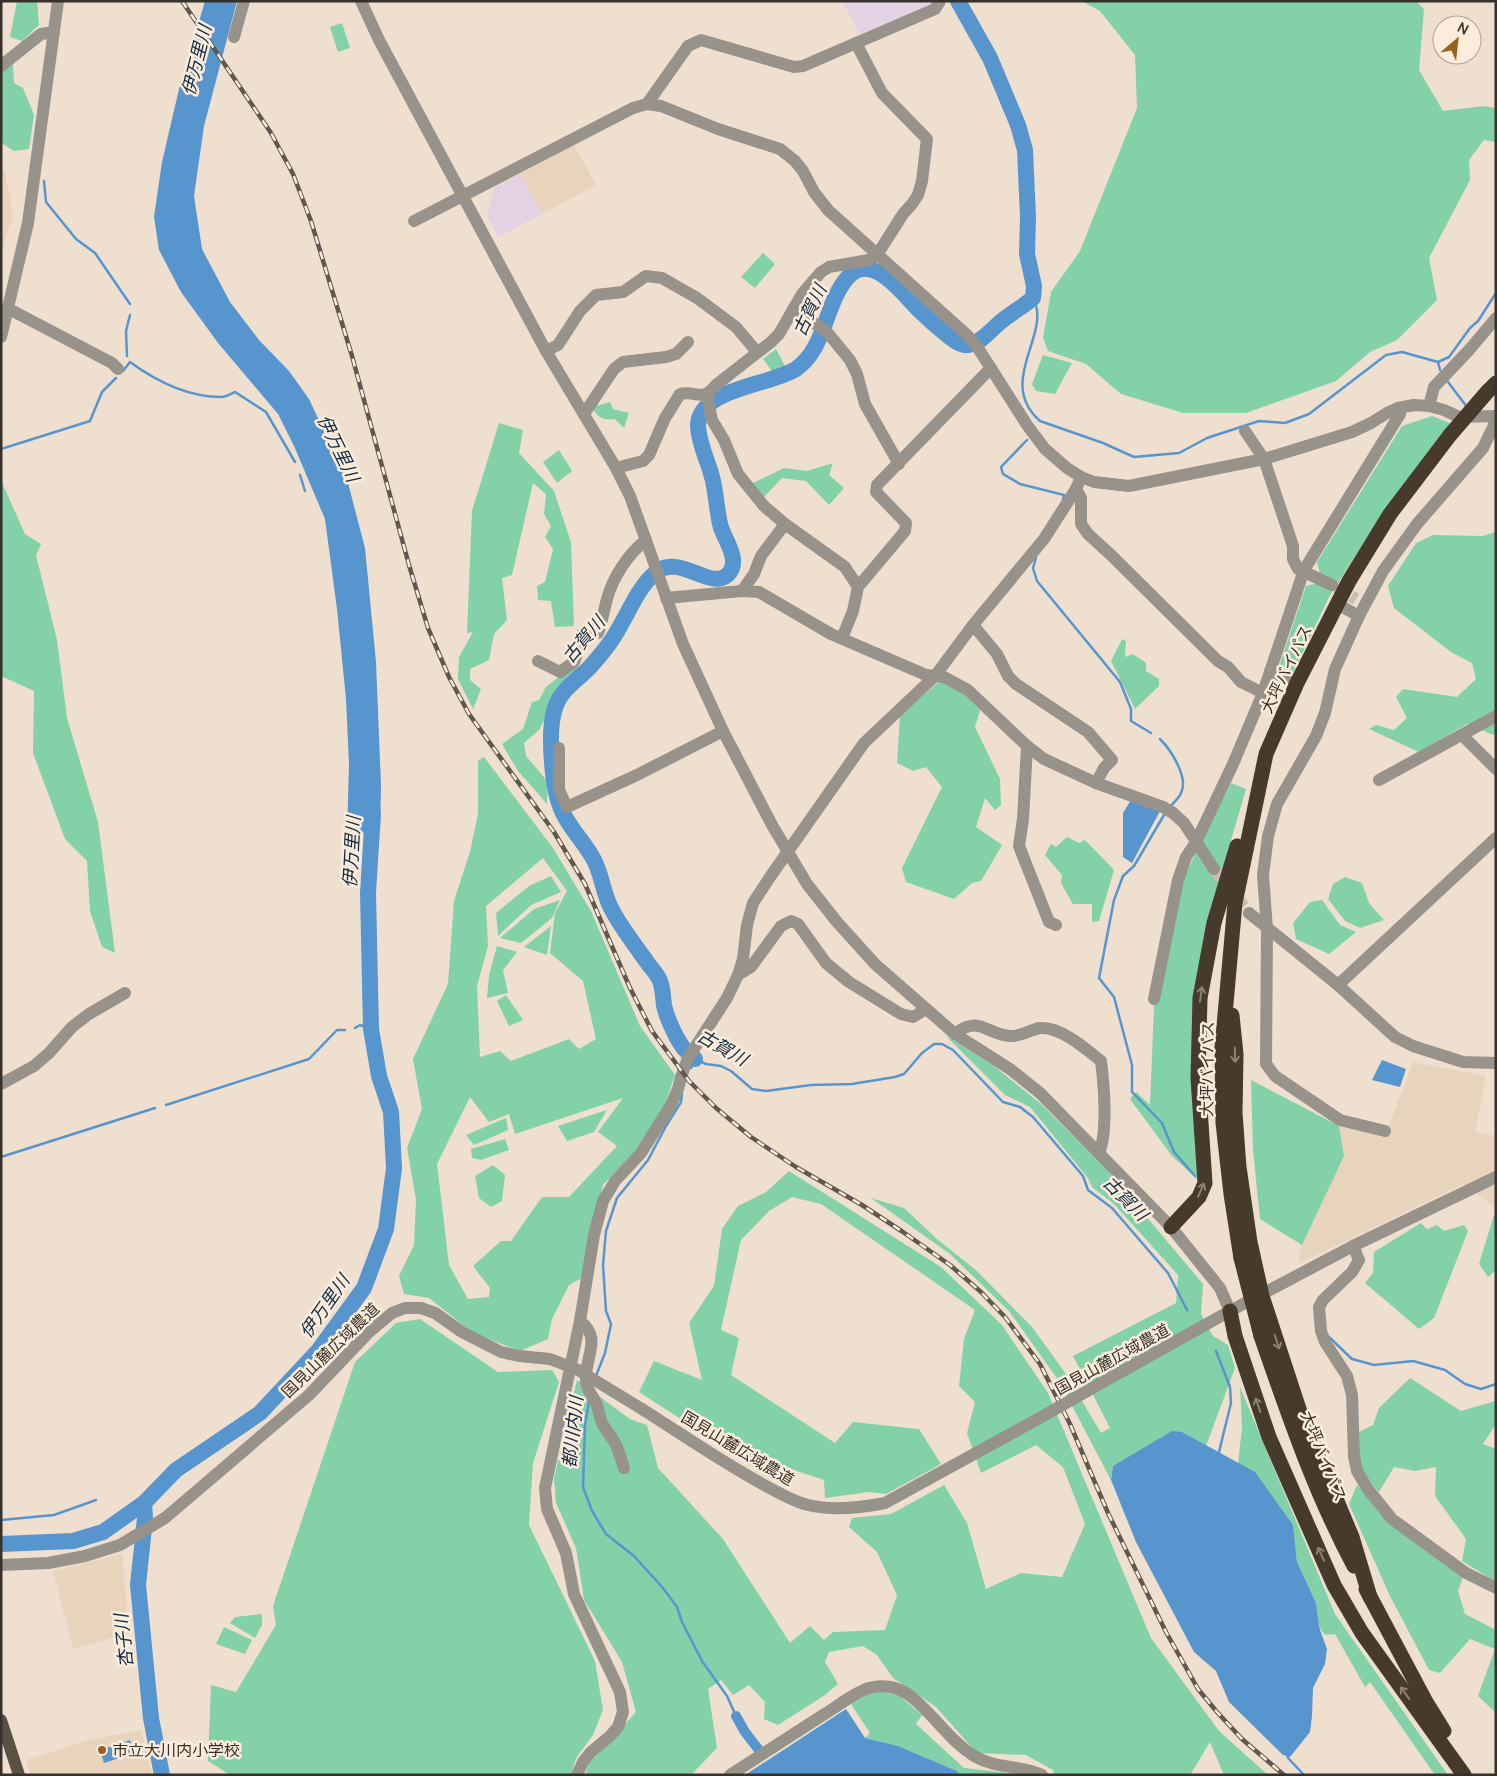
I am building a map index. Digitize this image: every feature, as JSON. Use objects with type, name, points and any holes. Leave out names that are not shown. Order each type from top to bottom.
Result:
[{"type":"highway","name":"大坪バイパス","points":[[1470,1775],[1426,1702],[1335,1531],[1286,1411],[1261,1336],[1241,1258],[1223,1123],[1222,1048],[1235,903],[1266,754],[1297,683],[1337,604],[1390,514],[1450,436],[1492,387]]},
{"type":"highway","points":[[1171,1227],[1198,1197],[1205,1183],[1198,1078],[1200,998],[1214,923],[1266,754]]},
{"type":"highway","points":[[1228,972],[1236,1054],[1234,1113],[1239,1167],[1250,1242],[1262,1296],[1301,1415],[1352,1537],[1370,1597]]},
{"type":"highway","points":[[1230,1311],[1235,1336],[1269,1437],[1334,1585],[1362,1634],[1464,1775]]},
{"type":"main road","points":[[1,1720],[19,1775]]},
{"type":"street","points":[[1,337],[28,223],[58,1]]},
{"type":"street","points":[[234,37],[244,1]]},
{"type":"street","points":[[362,1],[379,40],[546,351],[616,468],[630,496],[683,644],[724,731],[772,825],[807,884],[837,922],[875,964],[955,1034],[1010,1069],[1040,1093],[1100,1153],[1171,1227],[1220,1288],[1230,1311]]},
{"type":"street","points":[[648,104],[688,46],[701,40],[794,67],[803,66],[935,9],[940,1]]},
{"type":"street","points":[[1,66],[41,34],[54,32]]},
{"type":"street","points":[[856,43],[882,93],[927,139],[922,181],[918,195],[903,214],[877,255],[869,260],[829,267],[821,272],[802,294],[780,334],[716,386],[710,402],[712,420],[724,440],[738,474],[764,506],[785,524],[845,567],[858,587]]},
{"type":"street","points":[[414,221],[633,108],[648,104],[661,106],[718,129],[769,144],[787,154],[803,171],[814,192],[828,210],[967,334],[1045,449],[1067,468],[1079,483],[1081,524],[1088,534],[1218,661],[1242,682],[1263,693]]},
{"type":"street","points":[[546,351],[558,345],[580,311],[596,295],[623,292],[646,276],[662,278],[697,298],[736,327],[757,352]]},
{"type":"street","points":[[9,309],[112,363],[118,369]]},
{"type":"street","points":[[793,309],[823,328],[850,360],[857,374],[865,404],[899,464]]},
{"type":"street","points":[[1428,406],[1434,387],[1496,318]]},
{"type":"street","points":[[584,414],[614,369],[623,362],[676,354],[688,342]]},
{"type":"street","points":[[842,638],[853,611],[858,587],[905,531],[906,523],[876,492],[878,485],[991,368]]},
{"type":"street","points":[[616,468],[643,461],[649,455],[665,418],[680,394],[702,396],[710,402]]},
{"type":"street","points":[[1079,483],[1094,482],[1129,486],[1264,459],[1352,432],[1371,424],[1398,408],[1414,405],[1444,410],[1459,417],[1496,417],[1483,448],[1417,524],[1383,571],[1359,616],[1335,670],[1316,736],[1278,804],[1268,836],[1263,874],[1267,929],[1266,1064],[1275,1076],[1340,1120],[1385,1131]]},
{"type":"street","points":[[1154,998],[1178,880],[1186,858],[1196,842],[1233,764],[1263,693],[1304,570],[1400,414],[1398,408]]},
{"type":"street","points":[[1245,431],[1264,459],[1294,546],[1293,558],[1298,569],[1304,570],[1332,585]]},
{"type":"street","points":[[578,1775],[583,1762],[591,1752],[618,1727],[623,1712],[620,1692],[574,1594],[566,1553],[547,1509],[545,1488],[574,1368],[594,1235],[603,1201],[615,1181],[641,1153],[671,1105],[690,1055],[727,998],[743,959],[746,925],[753,903],[770,877],[864,743],[935,676],[973,625],[1044,539],[1079,483]]},
{"type":"street","points":[[742,591],[754,574],[760,556],[785,524]]},
{"type":"street","points":[[538,661],[560,672],[574,662],[578,652],[580,636],[586,630],[598,633],[607,597],[616,576],[634,550],[646,540]]},
{"type":"street","points":[[1356,599],[1361,598],[1377,572],[1383,571]]},
{"type":"street","points":[[664,593],[758,592],[831,634],[926,675],[944,677],[968,690],[1027,746],[1044,759],[1096,783],[1163,807],[1173,813],[1184,823],[1214,869]]},
{"type":"street","points":[[1337,604],[1359,616]]},
{"type":"street","points":[[973,625],[997,654],[1008,676],[1016,684],[1088,732],[1112,760],[1104,768],[1096,783]]},
{"type":"street","points":[[1270,670],[1297,683]]},
{"type":"street","points":[[1379,780],[1496,716]]},
{"type":"street","points":[[560,748],[559,790],[567,807],[724,731]]},
{"type":"street","points":[[1462,735],[1496,769]]},
{"type":"street","points":[[1027,746],[1023,819],[1019,846],[1049,922],[1056,925]]},
{"type":"street","points":[[1338,984],[1496,838]]},
{"type":"street","points":[[1249,914],[1338,984],[1395,1037],[1414,1046],[1463,1062],[1496,1063]]},
{"type":"street","points":[[738,975],[751,967],[781,926],[791,921],[798,924],[826,963],[849,982],[901,1014],[913,1017],[926,1009]]},
{"type":"street","points":[[1,1084],[34,1066],[49,1053],[72,1027],[89,1014],[125,993]]},
{"type":"street","points":[[955,1034],[963,1028],[976,1025],[1010,1036],[1041,1028],[1053,1029],[1078,1043],[1101,1061],[1104,1088],[1103,1144],[1100,1153]]},
{"type":"street","name":"国見山麓広域農道","points":[[1,1565],[48,1563],[85,1556],[120,1544],[165,1518],[310,1395],[368,1333],[392,1313],[405,1308],[421,1308],[434,1313],[462,1332],[502,1352],[550,1359],[574,1368],[748,1476],[782,1495],[808,1505],[834,1508],[861,1508],[885,1503],[1230,1311],[1262,1296],[1353,1246],[1496,1177]]},
{"type":"street","points":[[1353,1246],[1359,1260],[1356,1266],[1323,1300],[1319,1308],[1324,1342],[1347,1376],[1352,1395],[1354,1456],[1357,1471],[1367,1488],[1392,1519],[1466,1573],[1496,1588]]},
{"type":"street","points":[[580,1322],[588,1327],[592,1334],[586,1383],[602,1423],[616,1444],[624,1468]]},
{"type":"street","points":[[730,1775],[845,1702],[868,1689],[880,1686],[895,1688],[909,1695],[965,1750],[976,1757],[1008,1768],[1032,1770],[1042,1775]]},
{"type":"shaded area","points":[[842,1],[932,1],[928,6],[860,34]]},
{"type":"shaded area","points":[[574,145],[596,185],[542,214],[520,174]]},
{"type":"shaded area","points":[[1,168],[5,171],[13,215],[1,255]]},
{"type":"shaded area","points":[[520,174],[542,214],[498,237],[487,216],[494,188]]},
{"type":"shaded area","points":[[1413,1062],[1486,1076],[1475,1132],[1496,1136],[1496,1208],[1463,1184],[1298,1264],[1302,1245],[1344,1156],[1339,1126],[1386,1134]]},
{"type":"shaded area","points":[[122,1554],[129,1633],[73,1649],[53,1571]]},
{"type":"shaded area","name":"市立大川内小学校","points":[[141,1730],[152,1775],[31,1775],[26,1760],[88,1740]]},
{"type":"green space","points":[[17,1],[37,1],[39,25],[22,41],[10,37]]},
{"type":"green space","points":[[1082,1],[1416,1],[1424,9],[1419,70],[1443,111],[1483,106],[1496,108],[1496,142],[1484,140],[1469,160],[1470,180],[1429,258],[1437,300],[1397,340],[1370,352],[1336,381],[1246,413],[1183,413],[1121,394],[1086,364],[1048,351],[1043,338],[1051,292],[1080,251],[1137,108],[1135,55],[1100,11]]},
{"type":"green space","points":[[342,23],[350,48],[338,52],[330,27]]},
{"type":"green space","points":[[13,64],[14,83],[23,88],[34,115],[29,149],[14,151],[1,143],[1,73],[5,66]]},
{"type":"green space","points":[[763,253],[775,264],[755,288],[741,277]]},
{"type":"green space","points":[[776,349],[786,368],[774,374],[763,359]]},
{"type":"green space","points":[[1043,355],[1072,363],[1055,394],[1036,391],[1032,384]]},
{"type":"green space","points":[[610,402],[613,409],[629,413],[624,428],[615,419],[601,418],[592,407]]},
{"type":"green space","points":[[1432,416],[1450,423],[1385,509],[1329,597],[1293,673],[1279,667],[1306,586],[1322,582],[1317,562],[1402,426]]},
{"type":"green space","points":[[499,423],[523,430],[519,453],[554,491],[571,542],[574,626],[555,627],[551,601],[538,600],[537,586],[545,582],[553,549],[545,537],[551,526],[544,514],[546,494],[533,483],[512,575],[502,578],[507,620],[494,634],[489,660],[470,669],[470,680],[481,689],[473,709],[458,679],[459,657],[473,632],[467,633],[472,511]]},
{"type":"green space","points":[[559,450],[572,471],[557,483],[543,462]]},
{"type":"green space","points":[[833,463],[829,475],[844,488],[829,505],[806,481],[782,478],[761,500],[749,485],[784,468],[807,471]]},
{"type":"green space","points":[[1,475],[3,485],[25,534],[41,544],[36,555],[57,640],[67,718],[98,822],[115,953],[102,947],[90,911],[87,861],[65,839],[33,753],[34,691],[1,676]]},
{"type":"green space","points":[[1496,532],[1496,736],[1467,724],[1419,752],[1369,729],[1376,725],[1394,730],[1407,718],[1396,697],[1403,689],[1457,697],[1476,679],[1472,663],[1451,652],[1394,608],[1388,586],[1416,543],[1433,535],[1483,536]]},
{"type":"green space","points":[[1122,639],[1126,641],[1125,657],[1133,654],[1146,663],[1146,671],[1159,679],[1159,686],[1135,709],[1111,661]]},
{"type":"green space","points":[[578,662],[578,673],[558,692],[539,730],[524,743],[526,756],[548,782],[547,804],[518,771],[502,744],[523,729],[532,702],[539,700],[546,687]]},
{"type":"green space","points":[[940,681],[962,691],[980,710],[975,727],[1000,779],[1001,805],[995,810],[985,798],[976,827],[1002,845],[981,881],[972,883],[954,899],[906,882],[902,868],[942,787],[926,767],[913,771],[897,763],[900,715]]},
{"type":"green space","points":[[484,757],[553,848],[591,911],[640,1026],[675,1075],[665,1104],[636,1150],[603,1185],[582,1278],[569,1285],[552,1319],[548,1339],[520,1351],[473,1333],[429,1298],[404,1294],[399,1276],[414,1245],[416,1200],[407,1148],[422,1109],[413,1059],[448,984],[454,901],[470,852],[478,814],[478,761]],"holes":[[[543,858],[567,891],[555,913],[550,953],[583,981],[596,1039],[579,1049],[569,1039],[511,1061],[500,1051],[480,1057],[477,986],[488,946],[486,906]],[[470,1097],[489,1122],[509,1114],[515,1134],[623,1098],[598,1132],[617,1146],[569,1197],[542,1197],[511,1241],[501,1241],[473,1266],[490,1288],[489,1297],[468,1299],[449,1265],[437,1164]]]},
{"type":"green space","points":[[1231,783],[1246,789],[1207,922],[1198,1180],[1172,1156],[1130,1099],[1136,1092],[1150,1105],[1154,1006],[1185,875]]},
{"type":"green space","points":[[1067,837],[1079,843],[1085,840],[1114,870],[1099,921],[1092,922],[1092,904],[1073,904],[1061,883],[1062,875],[1045,855],[1051,844],[1056,847]]},
{"type":"green space","points":[[551,876],[561,892],[531,905],[498,936],[496,913],[529,886]]},
{"type":"green space","points":[[1345,877],[1362,883],[1369,903],[1384,920],[1360,928],[1345,921],[1328,899],[1333,884]]},
{"type":"green space","points":[[560,900],[552,918],[521,943],[500,938],[534,909]]},
{"type":"green space","points":[[1322,900],[1340,925],[1356,932],[1329,954],[1296,939],[1293,923],[1310,902]]},
{"type":"green space","points":[[551,926],[547,955],[524,947]]},
{"type":"green space","points":[[497,946],[517,952],[503,970],[508,993],[487,998],[489,975]]},
{"type":"green space","points":[[506,995],[523,1020],[509,1026],[497,1001]]},
{"type":"green space","points":[[945,1035],[994,1066],[1041,1104],[1108,1171],[1203,1284],[1201,1314],[1213,1336],[1228,1345],[1235,1368],[1206,1446],[1182,1432],[1113,1466],[1111,1480],[1059,1381],[1009,1311],[950,1254],[871,1198],[904,1208],[937,1239],[977,1271],[1032,1327],[1066,1374],[1101,1433],[1110,1428],[1073,1356],[1176,1303],[1178,1275],[1114,1204],[1092,1187],[1088,1178],[1030,1107],[1005,1095]]},
{"type":"green space","points":[[1251,1080],[1339,1126],[1344,1156],[1302,1245],[1260,1219],[1253,1150]]},
{"type":"green space","points":[[607,1110],[594,1132],[567,1141],[558,1126]]},
{"type":"green space","points":[[506,1118],[508,1130],[474,1145],[466,1135]]},
{"type":"green space","points":[[505,1139],[509,1150],[481,1160],[472,1158],[471,1149]]},
{"type":"green space","points":[[493,1165],[505,1175],[502,1201],[491,1207],[479,1198],[475,1176]]},
{"type":"green space","points":[[789,1171],[941,1267],[1002,1325],[1048,1393],[1151,1638],[1219,1731],[1268,1775],[1224,1775],[1210,1742],[1190,1775],[1054,1775],[1053,1770],[1026,1755],[977,1753],[936,1707],[893,1678],[877,1655],[863,1646],[829,1652],[825,1662],[838,1684],[825,1695],[778,1725],[764,1719],[765,1702],[749,1685],[733,1695],[721,1680],[708,1689],[717,1748],[691,1775],[585,1775],[589,1764],[636,1712],[622,1662],[584,1600],[576,1548],[556,1503],[554,1478],[577,1380],[630,1419],[647,1425],[658,1468],[723,1539],[790,1643],[810,1626],[824,1640],[833,1632],[885,1630],[897,1595],[877,1552],[849,1527],[852,1518],[891,1514],[944,1485],[967,1523],[986,1589],[1021,1573],[1062,1577],[1085,1524],[1063,1467],[1036,1445],[981,1473],[967,1433],[975,1402],[959,1386],[964,1339],[975,1310],[821,1204],[792,1197],[769,1211],[741,1240],[721,1330],[739,1338],[731,1375],[835,1443],[853,1422],[919,1429],[941,1464],[886,1494],[869,1492],[825,1498],[824,1480],[779,1465],[765,1476],[741,1458],[639,1392],[654,1361],[702,1380],[689,1323],[714,1286],[722,1229],[738,1206],[766,1192]]},
{"type":"green space","points":[[1494,1215],[1496,1216],[1496,1270],[1488,1277],[1479,1264]]},
{"type":"green space","points":[[1421,1223],[1427,1229],[1437,1225],[1444,1231],[1464,1225],[1468,1231],[1434,1318],[1419,1329],[1365,1283],[1373,1273],[1374,1252]]},
{"type":"green space","points":[[420,1319],[498,1372],[552,1370],[559,1382],[533,1463],[529,1525],[595,1661],[603,1710],[593,1735],[576,1758],[571,1775],[230,1775],[208,1761],[211,1685],[236,1692],[276,1625],[273,1606],[355,1362],[396,1323]]},
{"type":"green space","points":[[1410,1378],[1461,1411],[1496,1401],[1496,1424],[1483,1444],[1496,1449],[1496,1582],[1462,1561],[1466,1539],[1435,1496],[1436,1467],[1415,1471],[1394,1467],[1379,1492],[1360,1471],[1359,1432],[1373,1425],[1379,1408]]},
{"type":"green space","points":[[1240,1387],[1335,1614],[1448,1775],[1435,1775],[1370,1682],[1365,1687],[1335,1634],[1325,1635],[1319,1627],[1316,1603],[1297,1562],[1293,1525],[1238,1463],[1242,1428]]},
{"type":"green space","points":[[1357,1485],[1391,1525],[1463,1577],[1458,1591],[1465,1614],[1496,1630],[1496,1713],[1478,1696],[1495,1649],[1470,1639],[1440,1673],[1429,1670],[1390,1596],[1349,1504]]},
{"type":"green space","points":[[262,1614],[262,1625],[255,1638],[230,1623],[235,1617]]},
{"type":"green space","points":[[224,1627],[252,1640],[245,1654],[216,1644]]},
{"type":"green space","points":[[876,1690],[900,1696],[922,1715],[916,1724],[964,1768],[1026,1775],[960,1775],[957,1771],[898,1746],[865,1738],[870,1733],[851,1704]]},
{"type":"water","points":[[205,1],[237,1],[204,126],[194,196],[202,249],[230,302],[259,340],[289,371],[309,399],[348,483],[365,548],[376,662],[381,785],[380,833],[347,833],[349,765],[346,699],[325,519],[294,446],[278,414],[218,343],[181,292],[159,250],[154,217],[162,162],[179,89]]},
{"type":"water","points":[[1131,800],[1160,811],[1132,863],[1123,857],[1123,813]]},
{"type":"water","points":[[1382,1060],[1406,1069],[1400,1087],[1372,1080]]},
{"type":"water","points":[[1172,1431],[1182,1432],[1255,1472],[1293,1525],[1297,1562],[1316,1603],[1319,1627],[1327,1649],[1325,1664],[1313,1688],[1310,1732],[1290,1757],[1283,1755],[1229,1702],[1216,1671],[1194,1652],[1136,1542],[1111,1480],[1113,1466]]},
{"type":"water","points":[[846,1709],[865,1738],[898,1746],[957,1771],[960,1775],[745,1775]]},
{"type":"water","points":[[130,1740],[135,1753],[104,1763],[100,1750]]},
{"type":"waterway","name":"古賀川","points":[[695,1059],[683,1048],[669,1020],[665,1010],[662,987],[657,975],[615,915],[608,902],[594,860],[566,819],[559,803],[551,746],[551,731],[555,708],[561,695],[591,666],[606,648],[642,587],[655,573],[665,568],[675,567],[715,579],[723,578],[730,572],[733,566],[732,554],[720,524],[713,481],[699,433],[698,426],[701,413],[710,403],[723,395],[785,374],[796,369],[806,360],[814,349],[834,300],[848,277],[857,270],[867,269],[876,271],[895,285],[942,331],[956,342],[965,345],[978,342],[999,323],[1033,298],[1034,286],[1027,254],[1028,217],[1025,150],[1018,125],[990,58],[958,1]]},
{"type":"waterway","points":[[44,181],[46,202],[76,239],[95,253],[130,304]]},
{"type":"waterway","points":[[1033,298],[1037,312],[1036,327],[1023,374],[1023,390],[1028,406],[1040,421],[1103,443],[1134,457],[1179,453],[1207,438],[1259,421],[1285,423],[1309,414],[1386,355],[1402,352],[1438,362],[1449,357],[1470,328],[1478,321],[1496,293]]},
{"type":"waterway","points":[[127,356],[126,331],[130,315]]},
{"type":"waterway","points":[[123,371],[130,362],[173,387],[185,391],[221,397],[235,392],[266,412],[295,462]]},
{"type":"waterway","points":[[1438,362],[1440,370]]},
{"type":"waterway","points":[[1,449],[90,421],[102,392],[116,378]]},
{"type":"waterway","points":[[1448,382],[1467,407]]},
{"type":"waterway","points":[[1027,440],[1001,467],[1003,474],[1020,484],[1064,495],[1063,499]]},
{"type":"waterway","points":[[300,475],[305,491]]},
{"type":"waterway","points":[[1036,558],[1033,568],[1037,581],[1120,682],[1131,709],[1131,721],[1151,733]]},
{"type":"waterway","points":[[1160,739],[1178,764],[1183,780],[1181,793],[1171,806]]},
{"type":"waterway","name":"伊万里川","points":[[1,1544],[73,1541],[103,1532],[144,1503],[176,1470],[260,1413],[318,1351],[364,1288],[386,1229],[394,1168],[391,1112],[379,1076],[371,1029],[368,893],[373,812]]},
{"type":"waterway","points":[[1164,815],[1134,866],[1123,876],[1114,900],[1099,978],[1114,997],[1132,1065],[1132,1092],[1162,1123],[1174,1152],[1195,1176]]},
{"type":"waterway","points":[[355,1028],[360,1025],[371,1029]]},
{"type":"waterway","points":[[166,1105],[309,1059],[337,1030],[345,1030]]},
{"type":"waterway","name":"古賀川","points":[[691,1068],[695,1059],[706,1064],[721,1066],[731,1071],[752,1089],[766,1091],[811,1085],[852,1084],[904,1074],[922,1053],[934,1044],[942,1044],[953,1050],[1003,1102],[1020,1107],[1033,1117],[1083,1176],[1088,1190],[1112,1208],[1168,1273],[1187,1310]]},
{"type":"waterway","name":"都川内川","points":[[596,1376],[605,1353],[611,1324],[606,1311],[603,1265],[606,1231],[617,1198],[648,1160],[681,1102],[682,1094]]},
{"type":"waterway","points":[[1,1157],[155,1108]]},
{"type":"waterway","points":[[1329,1337],[1352,1359],[1374,1365],[1413,1361],[1445,1370],[1465,1384],[1481,1389],[1496,1384]]},
{"type":"waterway","name":"古賀川","points":[[1216,1351],[1230,1387],[1231,1403],[1219,1455]]},
{"type":"waterway","name":"都川内川","points":[[589,1401],[585,1425],[583,1487],[592,1511],[606,1534],[634,1556],[663,1588],[677,1607],[682,1622],[702,1661],[727,1696],[736,1716]]},
{"type":"waterway","points":[[1,1520],[54,1515],[96,1500]]},
{"type":"waterway","name":"杏子川","points":[[144,1503],[145,1518],[138,1585],[151,1718],[162,1775]]},
{"type":"waterway","name":"都川内川","points":[[736,1716],[745,1732],[759,1750]]},
{"type":"waterway","points":[[1287,1753],[1288,1758],[1304,1775]]},
{"type":"tunnel","points":[[1336,587],[1356,599]]},
{"type":"tunnel","points":[[1214,869],[1249,913]]},
{"type":"railway","points":[[182,1],[271,133],[293,174],[311,221],[352,356],[428,628],[449,677],[469,714],[554,832],[585,884],[630,988],[652,1031],[689,1081],[716,1108],[751,1137],[796,1167],[862,1205],[950,1265],[981,1292],[1005,1317],[1040,1364],[1070,1424],[1108,1513],[1166,1632],[1198,1689],[1242,1739],[1284,1775]]},
{"type":"place","name":"市立大川内小学校","points":[[102,1750]]}]
